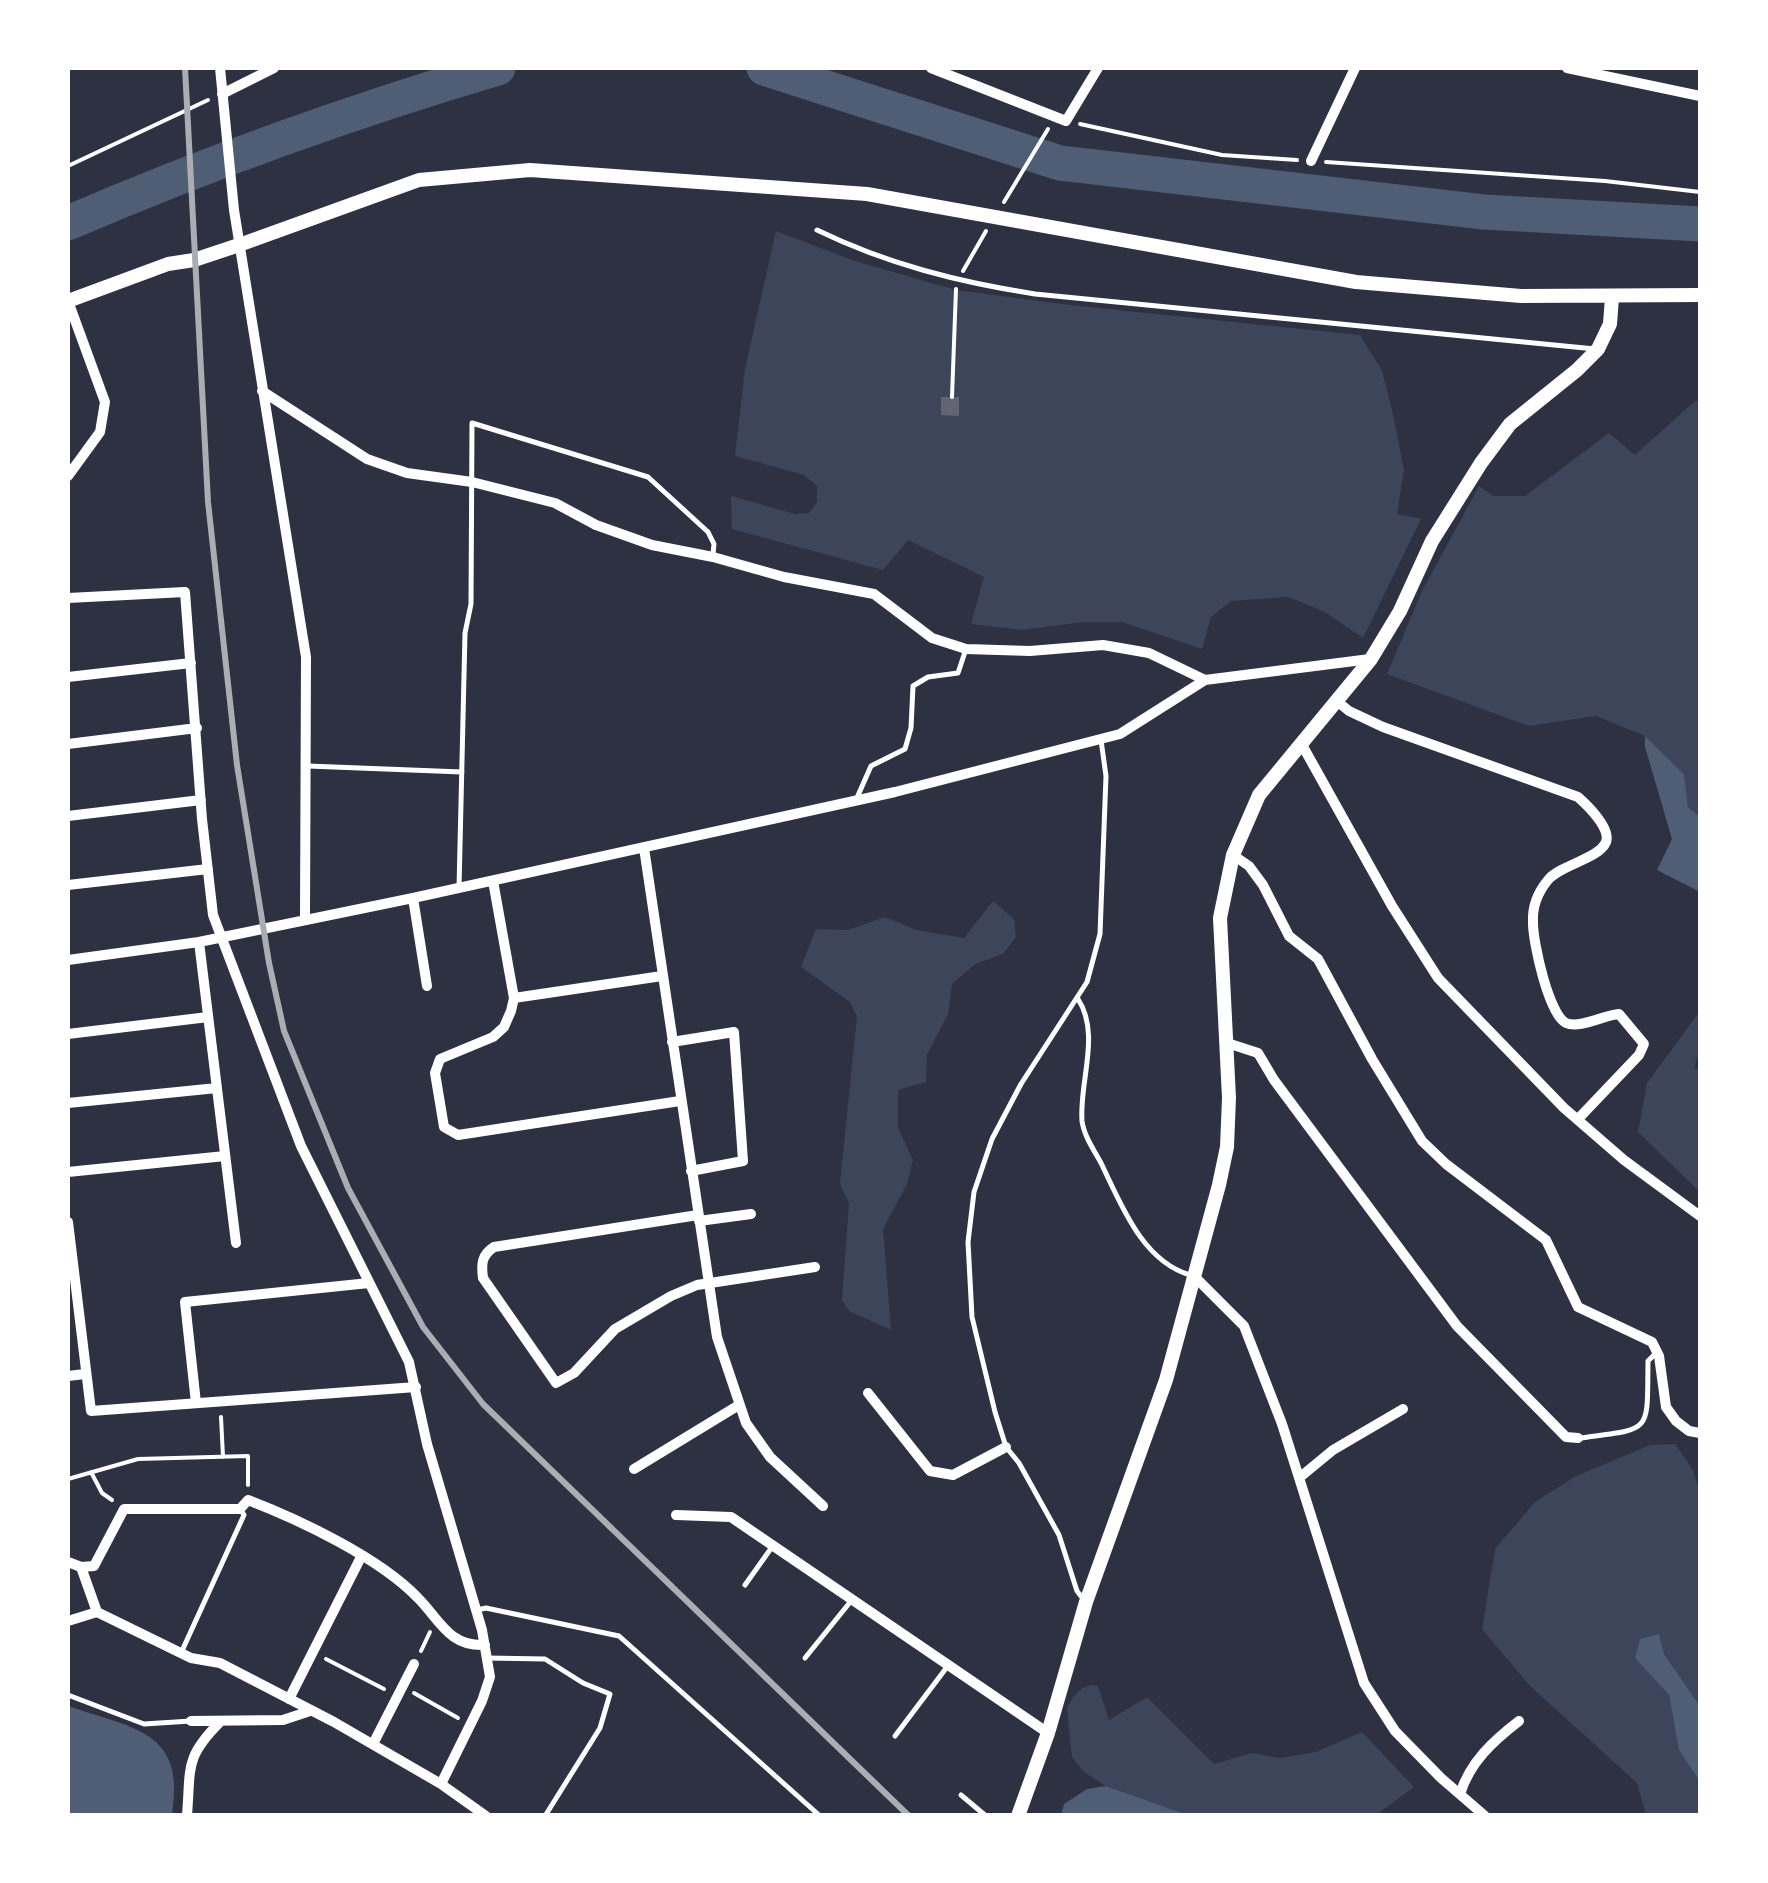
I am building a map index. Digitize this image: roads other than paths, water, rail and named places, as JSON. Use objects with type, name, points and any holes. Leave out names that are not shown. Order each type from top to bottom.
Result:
[{"type":"street","points":[[220,68],[234,210],[304,642],[305,919]]},
{"type":"street","points":[[222,99],[274,68]]},
{"type":"street","points":[[931,68],[1066,121],[1098,68]]},
{"type":"street","points":[[1310,161],[1355,68]]},
{"type":"street","points":[[1568,68],[1700,96]]},
{"type":"street","points":[[68,476],[100,432],[105,402],[68,301],[168,264],[240,245],[418,180],[530,170],[867,194],[1356,282],[1522,296],[1700,295]]},
{"type":"street","points":[[1018,1816],[1048,1732],[1086,1602],[1166,1380],[1227,1147],[1230,1098],[1220,918],[1233,855],[1260,795],[1371,659],[1400,612],[1432,541],[1481,463],[1510,424],[1598,349],[1610,324],[1612,297]]},
{"type":"street","points":[[262,392],[367,459],[407,473],[472,482],[555,503],[596,525],[652,545],[874,594],[932,638],[966,649],[1030,652],[1103,645],[1149,653],[1206,680]]},
{"type":"street","points":[[68,598],[186,592],[213,916],[225,936],[302,1146],[409,1362],[427,1444],[486,1652],[490,1677],[441,1784]]},
{"type":"street","points":[[68,960],[199,942],[493,882],[856,801],[1120,734],[1206,680],[1371,659]]},
{"type":"street","points":[[68,678],[191,663]]},
{"type":"street","points":[[1338,702],[1384,727],[1578,797],[1606,835],[1606,842],[1597,851],[1552,874],[1535,903],[1532,920],[1554,1013],[1564,1023],[1574,1025],[1620,1014],[1644,1044],[1639,1055],[1578,1119]]},
{"type":"street","points":[[68,744],[197,728]]},
{"type":"street","points":[[1302,744],[1392,906],[1438,978],[1539,1085],[1624,1160],[1700,1216]]},
{"type":"street","points":[[68,816],[201,800]]},
{"type":"street","points":[[644,848],[717,1337],[746,1424],[770,1457],[823,1506]]},
{"type":"street","points":[[1233,855],[1249,866],[1263,885],[1289,936],[1318,959],[1372,1060],[1422,1140],[1446,1164],[1546,1240],[1578,1307],[1652,1342],[1666,1407],[1689,1431],[1700,1433]]},
{"type":"street","points":[[68,885],[208,869]]},
{"type":"street","points":[[493,882],[514,998],[504,1026],[493,1037],[440,1059],[435,1073],[444,1127],[458,1135],[680,1101]]},
{"type":"street","points":[[413,898],[427,986]]},
{"type":"street","points":[[199,942],[236,1243]]},
{"type":"street","points":[[514,998],[662,976]]},
{"type":"street","points":[[68,1034],[208,1017]]},
{"type":"street","points":[[672,1042],[734,1032],[743,1161],[691,1170]]},
{"type":"street","points":[[1226,1044],[1258,1053],[1457,1326],[1566,1437],[1578,1438]]},
{"type":"street","points":[[68,1104],[217,1088]]},
{"type":"street","points":[[68,1172],[225,1156]]},
{"type":"street","points":[[752,1214],[494,1247],[485,1253],[481,1265],[483,1278],[556,1383],[574,1373],[616,1329],[671,1296],[709,1284],[816,1267]]},
{"type":"street","points":[[68,1222],[91,1410],[416,1387]]},
{"type":"street","points":[[1193,1276],[1244,1326],[1282,1424],[1364,1683],[1394,1731],[1486,1816]]},
{"type":"street","points":[[196,1403],[185,1302],[369,1283]]},
{"type":"street","points":[[68,1376],[85,1374]]},
{"type":"street","points":[[868,1393],[930,1470],[953,1475],[1006,1448]]},
{"type":"street","points":[[634,1468],[739,1405]]},
{"type":"street","points":[[1299,1478],[1333,1450],[1404,1410]]},
{"type":"street","points":[[68,1562],[94,1566],[124,1508],[244,1504],[304,1522],[360,1556],[417,1597],[455,1640],[486,1652]]},
{"type":"street","points":[[676,1515],[731,1517],[1048,1732]]},
{"type":"street","points":[[288,1699],[360,1556]]},
{"type":"street","points":[[81,1566],[97,1612]]},
{"type":"street","points":[[68,1621],[97,1612],[181,1653],[220,1664],[373,1744],[486,1816]]},
{"type":"street","points":[[373,1744],[414,1664]]},
{"type":"street","points":[[191,1721],[283,1720],[310,1711]]},
{"type":"street","points":[[187,1816],[190,1765],[196,1745],[220,1721]]},
{"type":"street","points":[[1460,1794],[1465,1778],[1491,1743],[1519,1721]]},
{"type":"lane","points":[[816,230],[862,252],[957,282],[1035,294],[1598,349]]},
{"type":"lane","points":[[459,889],[464,634],[471,604],[472,423],[648,477],[708,532],[714,544],[713,557]]},
{"type":"lane","points":[[856,801],[871,766],[905,749],[911,728],[913,686],[928,677],[958,673],[966,649]]},
{"type":"lane","points":[[1086,1602],[1077,1591],[1059,1535],[1006,1448],[994,1412],[972,1317],[968,1242],[974,1192],[992,1139],[1087,982],[1100,934],[1106,776],[1102,740]]},
{"type":"lane","points":[[305,766],[462,772]]},
{"type":"lane","points":[[1077,998],[1088,1025],[1082,1124],[1090,1144],[1117,1202],[1139,1235],[1178,1271],[1193,1276]]},
{"type":"lane","points":[[1578,1438],[1642,1426],[1647,1416],[1648,1361],[1657,1352]]},
{"type":"lane","points":[[181,1653],[244,1515],[244,1504]]},
{"type":"lane","points":[[744,1585],[774,1544]]},
{"type":"lane","points":[[805,1658],[852,1598]]},
{"type":"lane","points":[[477,1610],[486,1608],[619,1636],[820,1816]]},
{"type":"lane","points":[[486,1652],[544,1659],[610,1694],[600,1728],[545,1816]]},
{"type":"lane","points":[[896,1736],[948,1664]]},
{"type":"lane","points":[[68,1695],[144,1724],[191,1721]]},
{"type":"lane","points":[[961,1794],[986,1816]]},
{"type":"waterway","points":[[68,223],[281,139],[498,68]]},
{"type":"waterway","points":[[764,68],[1060,163],[1484,212],[1700,224]]},
{"type":"railway","points":[[185,68],[208,502],[237,765],[284,1031],[348,1188],[423,1327],[483,1404],[909,1816]]}]
